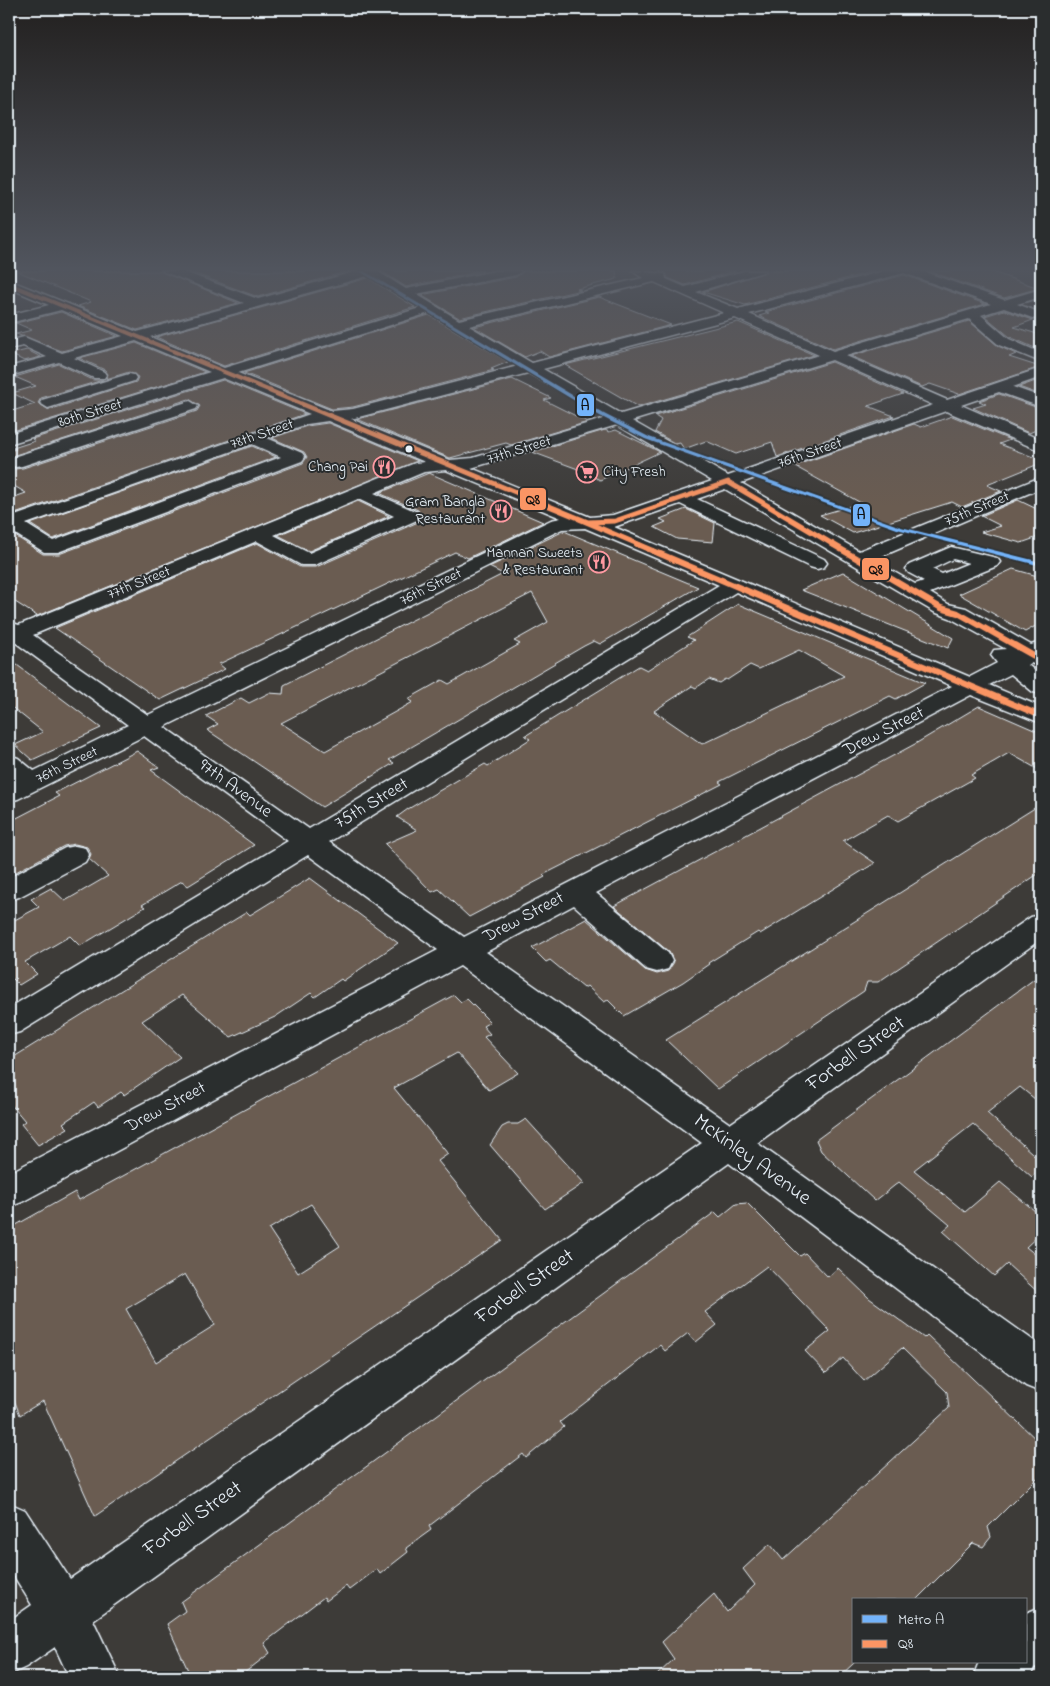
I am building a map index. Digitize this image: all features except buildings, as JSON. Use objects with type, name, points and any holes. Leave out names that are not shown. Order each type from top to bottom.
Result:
[{"type":"street","points":[[44,350],[99,375]]},
{"type":"street","points":[[9,372],[87,350]]},
{"type":"street","points":[[170,350],[588,522],[1041,716]]},
{"type":"street","name":"80th Street","points":[[9,439],[297,350]]},
{"type":"street","points":[[497,350],[616,420],[728,482],[914,592],[941,608],[947,616],[1032,657],[1041,688]]},
{"type":"street","name":"78th Street","points":[[10,523],[305,419],[353,414],[599,350]]},
{"type":"street","points":[[818,350],[1041,446]]},
{"type":"street","name":"77th Street","points":[[12,633],[422,468],[474,463],[854,350]]},
{"type":"street","points":[[1022,350],[1041,358]]},
{"type":"street","name":"76th Street","points":[[9,793],[558,524],[615,521],[1041,372]]},
{"type":"street","points":[[48,403],[129,378]]},
{"type":"street","points":[[999,387],[1041,402]]},
{"type":"street","points":[[83,392],[144,421]]},
{"type":"street","points":[[16,462],[190,406]]},
{"type":"street","points":[[37,430],[66,446]]},
{"type":"street","points":[[10,523],[51,548],[296,457],[253,438]]},
{"type":"street","name":"75th Street","points":[[858,559],[1041,482]]},
{"type":"street","points":[[258,534],[308,561],[410,516],[360,493]]},
{"type":"street","points":[[681,498],[817,563]]},
{"type":"street","points":[[894,544],[932,562]]},
{"type":"street","points":[[914,592],[942,582],[990,562],[951,553],[916,569],[942,582]]},
{"type":"street","name":"75th Street","points":[[9,1024],[735,584]]},
{"type":"street","name":"97th Avenue","points":[[12,633],[147,726],[462,951]]},
{"type":"street","name":"Drew Street","points":[[9,1191],[576,891],[970,687],[1032,657]]},
{"type":"street","points":[[9,763],[31,782]]},
{"type":"street","points":[[9,890],[75,855]]},
{"type":"street","points":[[576,891],[657,961]]},
{"type":"street","name":"Forbell Street","points":[[9,1650],[1041,924]]},
{"type":"street","name":"McKinley Avenue","points":[[462,951],[730,1143],[1041,1372]]},
{"type":"street","points":[[9,1526],[63,1611],[95,1677]]},
{"type":"street","points":[[1028,1645],[1041,1630]]},
{"type":"street","points":[[998,1677],[1010,1664]]},
{"type":"metro line","name":"A","points":[[493,350],[602,415],[647,438],[899,528],[1041,564]]},
{"type":"transit line","name":"Q8","points":[[169,350],[588,522],[615,521],[728,482],[941,608],[958,613],[1041,660]]},
{"type":"transit line","name":"Q8","points":[[579,519],[1041,716]]},
{"type":"place","name":"Chang Pai","points":[[384,467]]},
{"type":"place","name":"City Fresh","points":[[587,472]]},
{"type":"place","name":"Gram Bangla Restaurant","points":[[501,511]]},
{"type":"place","name":"Mannan Sweets & Restaurant","points":[[599,562]]}]
